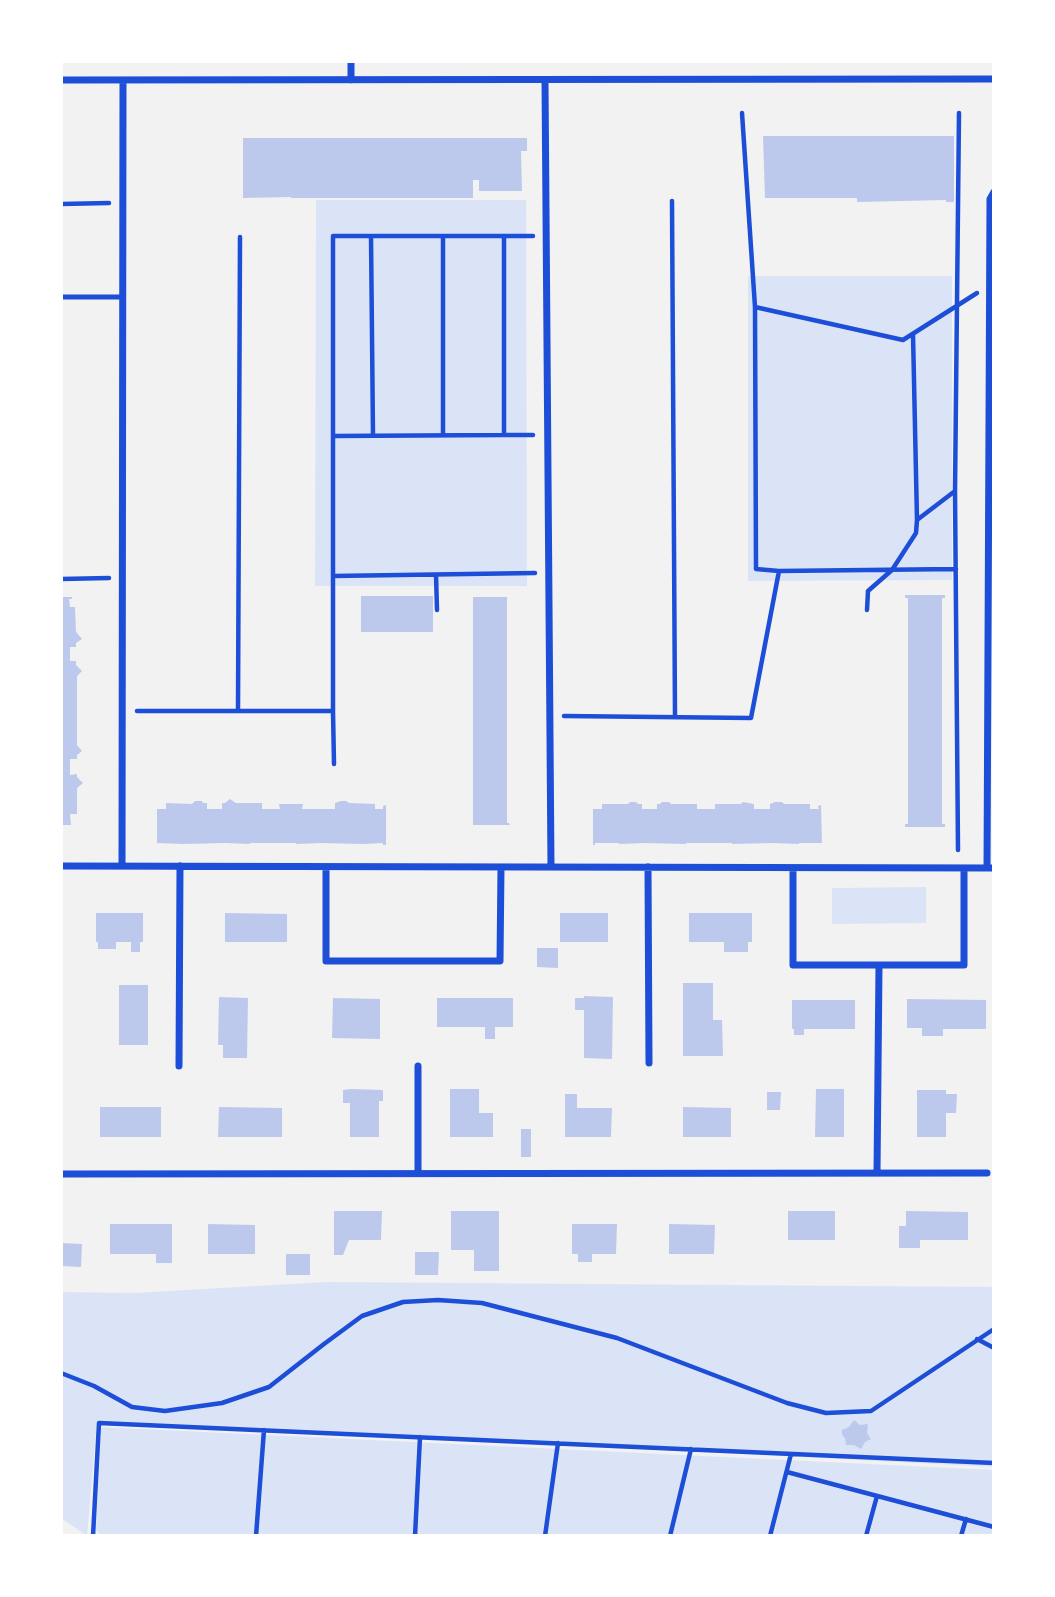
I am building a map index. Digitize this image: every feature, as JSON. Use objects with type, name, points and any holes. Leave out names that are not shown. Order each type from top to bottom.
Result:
[{"type":"street","points":[[351,61],[351,80]]},
{"type":"street","points":[[61,80],[994,79]]},
{"type":"street","points":[[122,866],[123,80]]},
{"type":"street","points":[[545,80],[551,867]]},
{"type":"street","points":[[61,866],[990,868],[990,199],[994,192]]},
{"type":"street","points":[[179,1066],[180,866]]},
{"type":"street","points":[[326,867],[326,961],[500,961],[500,867]]},
{"type":"street","points":[[648,867],[649,1063]]},
{"type":"street","points":[[793,867],[793,965],[964,965],[964,868]]},
{"type":"street","points":[[877,1173],[879,965]]},
{"type":"street","points":[[418,1066],[418,1173]]},
{"type":"street","points":[[61,1174],[987,1173]]},
{"type":"lane","points":[[61,297],[123,297]]},
{"type":"path","points":[[742,113],[755,307],[757,569],[956,569]]},
{"type":"path","points":[[958,850],[955,491],[959,113]]},
{"type":"path","points":[[673,201],[674,717]]},
{"type":"path","points":[[61,204],[123,203]]},
{"type":"path","points":[[334,764],[333,236],[546,236]]},
{"type":"path","points":[[371,236],[373,436]]},
{"type":"path","points":[[443,236],[443,436]]},
{"type":"path","points":[[504,236],[504,435]]},
{"type":"path","points":[[238,710],[240,237]]},
{"type":"path","points":[[755,307],[903,340],[990,285]]},
{"type":"path","points":[[867,610],[868,591],[892,570],[916,533],[914,333]]},
{"type":"path","points":[[333,436],[533,435]]},
{"type":"path","points":[[917,520],[955,491]]},
{"type":"path","points":[[549,716],[751,718],[779,571]]},
{"type":"path","points":[[333,576],[548,573]]},
{"type":"path","points":[[436,575],[437,610]]},
{"type":"path","points":[[61,579],[123,578]]},
{"type":"path","points":[[122,711],[333,711]]},
{"type":"path","points":[[61,1373],[94,1385],[132,1407],[165,1411],[222,1404],[269,1387],[362,1316],[404,1302],[438,1300],[482,1303],[617,1338],[787,1403],[826,1413],[870,1411],[994,1329]]},
{"type":"path","points":[[977,1339],[994,1348]]},
{"type":"path","points":[[93,1536],[99,1423],[994,1462]]},
{"type":"path","points":[[256,1536],[264,1430]]},
{"type":"path","points":[[415,1536],[420,1437]]},
{"type":"path","points":[[545,1536],[558,1443]]},
{"type":"path","points":[[670,1536],[691,1449]]},
{"type":"path","points":[[770,1536],[791,1454]]},
{"type":"path","points":[[787,1472],[994,1527]]},
{"type":"path","points":[[866,1536],[877,1496]]},
{"type":"path","points":[[961,1536],[966,1519]]},
{"type":"shaded area","points":[[316,200],[526,200],[527,586],[315,586]]},
{"type":"shaded area","points":[[748,276],[952,276],[952,580],[748,581]]},
{"type":"shaded area","points":[[926,887],[926,923],[832,924],[832,888]]},
{"type":"shaded area","points":[[326,1282],[994,1287],[994,1467],[97,1421],[87,1536],[61,1518],[61,1292],[135,1293]]},
{"type":"shaded area","points":[[101,1427],[994,1470],[994,1536],[101,1536],[96,1530]]},
{"type":"building","points":[[763,136],[954,136],[954,202],[765,198]]},
{"type":"building","points":[[243,138],[527,138],[527,151],[521,151],[522,191],[479,191],[479,180],[473,180],[473,198],[243,198]]},
{"type":"building","points":[[905,595],[945,595],[945,598],[942,598],[942,824],[945,824],[945,827],[905,827],[905,824],[908,824],[908,598],[905,598]]},
{"type":"building","points":[[361,596],[433,596],[433,632],[361,632]]},
{"type":"building","points":[[61,597],[72,597],[69,599],[70,607],[75,607],[76,632],[82,639],[76,643],[76,647],[70,647],[70,661],[76,661],[82,671],[77,676],[77,745],[82,751],[77,755],[77,759],[70,759],[70,775],[77,774],[83,783],[77,788],[77,814],[70,814],[71,825],[61,825]]},
{"type":"building","points":[[473,597],[507,597],[507,823],[510,825],[473,825]]},
{"type":"building","points":[[230,799],[236,803],[262,803],[262,809],[280,809],[279,804],[303,804],[302,809],[335,809],[335,803],[341,801],[375,804],[375,809],[383,809],[386,805],[386,845],[157,843],[157,809],[166,809],[166,803],[192,804],[202,801],[207,803],[207,809],[222,809],[222,803]]},
{"type":"building","points":[[662,802],[697,804],[697,809],[715,809],[715,804],[743,802],[754,804],[754,809],[770,809],[770,804],[775,802],[810,804],[810,809],[819,809],[818,806],[821,805],[822,843],[593,845],[593,809],[602,809],[602,804],[642,804],[642,809],[657,809],[657,804]]},
{"type":"building","points":[[96,913],[143,913],[143,942],[140,942],[140,952],[131,952],[131,942],[116,942],[116,949],[98,949]]},
{"type":"building","points":[[225,913],[287,914],[287,942],[225,942]]},
{"type":"building","points":[[560,913],[608,913],[608,942],[560,942]]},
{"type":"building","points":[[689,913],[752,913],[752,942],[748,942],[748,952],[724,952],[724,942],[689,942]]},
{"type":"building","points":[[537,948],[558,948],[558,968],[537,967]]},
{"type":"building","points":[[683,983],[713,983],[713,1020],[722,1020],[723,1056],[683,1056]]},
{"type":"building","points":[[119,985],[148,985],[148,1045],[119,1045]]},
{"type":"building","points":[[219,997],[248,998],[247,1058],[223,1058],[223,1045],[218,1045]]},
{"type":"building","points":[[613,997],[612,1059],[584,1058],[584,1010],[575,1010],[575,998]]},
{"type":"building","points":[[333,998],[380,999],[380,1039],[332,1038]]},
{"type":"building","points":[[437,998],[513,998],[513,1027],[495,1027],[495,1039],[485,1039],[485,1027],[437,1027]]},
{"type":"building","points":[[907,999],[986,1000],[986,1029],[943,1029],[943,1036],[922,1036],[922,1028],[907,1028]]},
{"type":"building","points":[[792,1000],[855,1000],[855,1029],[804,1029],[804,1035],[794,1035]]},
{"type":"building","points":[[450,1089],[479,1089],[479,1113],[493,1113],[493,1137],[450,1137]]},
{"type":"building","points":[[816,1089],[844,1089],[844,1137],[815,1137]]},
{"type":"building","points":[[343,1090],[383,1090],[383,1101],[379,1101],[379,1137],[350,1137],[350,1103],[343,1103]]},
{"type":"building","points":[[917,1090],[946,1090],[946,1094],[957,1094],[956,1113],[946,1113],[946,1137],[917,1137]]},
{"type":"building","points":[[767,1092],[781,1092],[780,1110],[767,1110]]},
{"type":"building","points":[[565,1094],[577,1094],[577,1108],[612,1108],[611,1137],[565,1137]]},
{"type":"building","points":[[100,1107],[161,1107],[161,1137],[100,1137]]},
{"type":"building","points":[[219,1107],[282,1108],[282,1137],[218,1137]]},
{"type":"building","points":[[683,1107],[731,1108],[731,1137],[683,1137]]},
{"type":"building","points":[[521,1129],[531,1129],[531,1157],[521,1157]]},
{"type":"building","points":[[334,1211],[382,1211],[381,1240],[349,1240],[343,1255],[334,1255]]},
{"type":"building","points":[[451,1211],[499,1211],[499,1271],[474,1271],[474,1250],[451,1250]]},
{"type":"building","points":[[788,1211],[835,1211],[835,1240],[788,1240]]},
{"type":"building","points":[[906,1211],[968,1212],[968,1240],[920,1240],[920,1248],[899,1248],[899,1226],[906,1226]]},
{"type":"building","points":[[110,1224],[172,1224],[172,1263],[156,1263],[156,1254],[110,1254]]},
{"type":"building","points":[[208,1224],[255,1225],[255,1254],[208,1254]]},
{"type":"building","points":[[572,1224],[617,1224],[616,1254],[592,1254],[592,1262],[578,1262],[578,1254],[572,1254]]},
{"type":"building","points":[[669,1224],[715,1225],[714,1254],[669,1254]]},
{"type":"building","points":[[61,1243],[82,1244],[81,1267],[61,1266]]},
{"type":"building","points":[[415,1252],[439,1252],[438,1275],[415,1275]]},
{"type":"building","points":[[286,1254],[310,1254],[310,1275],[286,1275]]},
{"type":"building","points":[[854,1420],[860,1425],[868,1424],[867,1433],[871,1439],[865,1442],[861,1449],[846,1445],[842,1435],[842,1430],[849,1427]]}]
